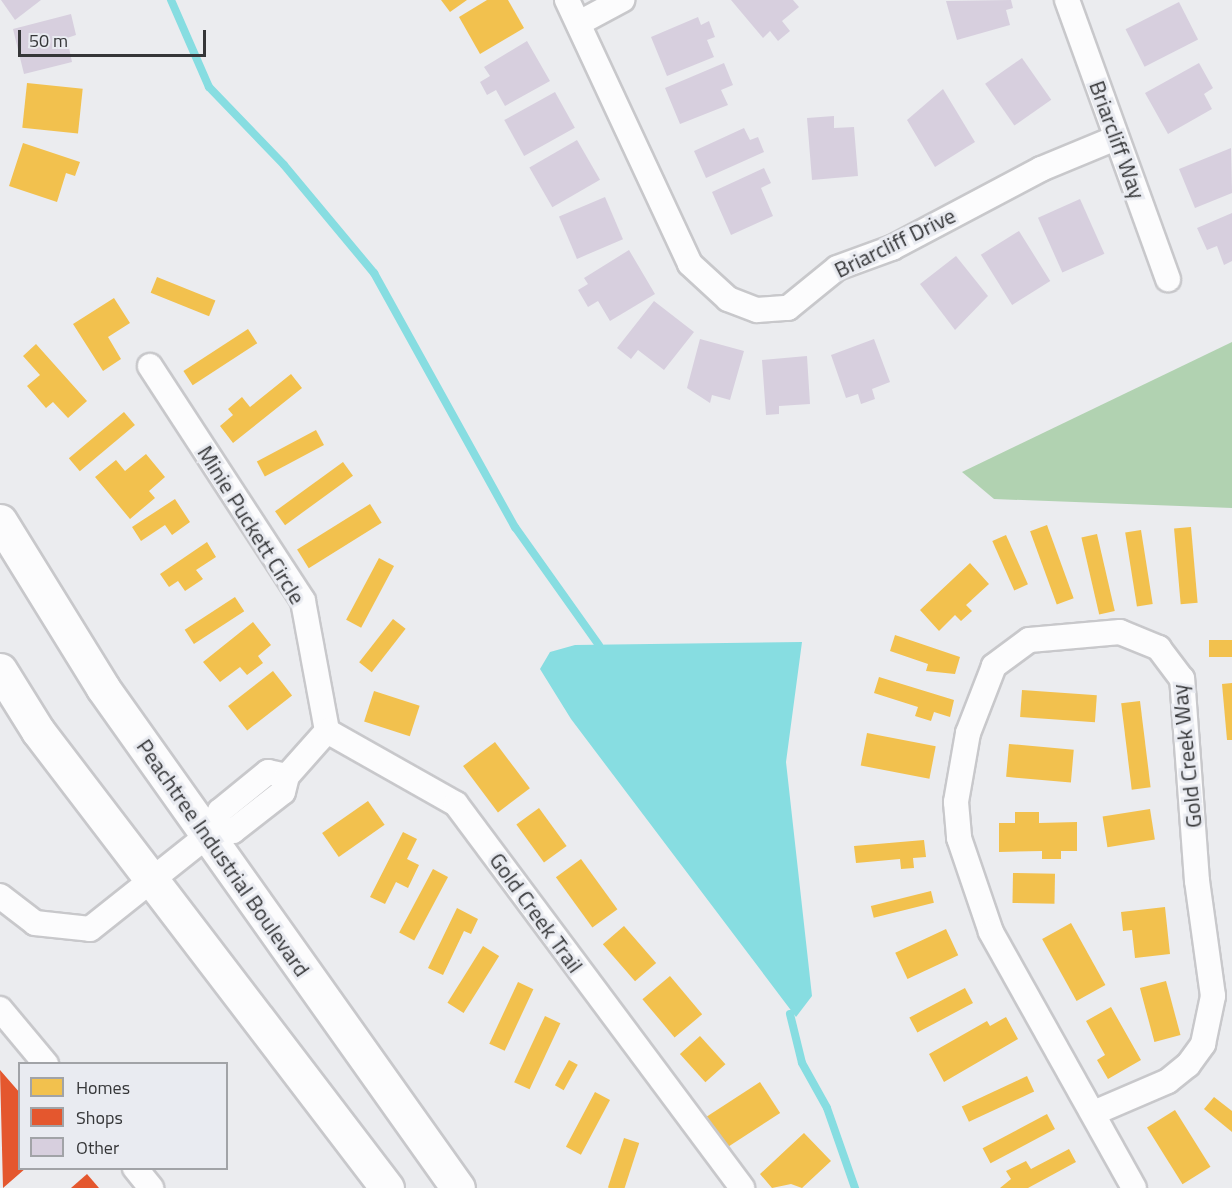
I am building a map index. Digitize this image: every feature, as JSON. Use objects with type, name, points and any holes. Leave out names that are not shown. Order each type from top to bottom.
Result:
[{"type":"main road","name":"Peachtree Industrial Boulevard","points":[[0,521],[103,688],[210,834],[458,1188]]},
{"type":"main road","points":[[0,670],[38,731],[150,881],[387,1188]]},
{"type":"street","name":"Briarcliff Drive","points":[[567,0],[581,22],[690,264],[728,299],[757,310],[788,308],[837,268],[892,248],[1041,169],[1116,138]]},
{"type":"street","points":[[581,22],[622,0]]},
{"type":"street","name":"Briarcliff Way","points":[[1066,0],[1168,279]]},
{"type":"street","name":"Minie Puckett Circle","points":[[150,366],[303,601],[327,731]]},
{"type":"street","name":"Gold Creek Way","points":[[1096,1112],[1168,1081],[1188,1065],[1203,1044],[1213,996],[1197,881],[1182,679],[1159,648],[1120,632],[1029,640],[994,666],[968,733],[956,802],[959,838],[991,932],[1020,992],[1096,1112],[1134,1188]]},
{"type":"street","points":[[0,896],[35,923],[90,929],[210,834],[233,831],[283,792],[287,776],[327,731]]},
{"type":"street","name":"Gold Creek Trail","points":[[327,731],[456,804],[742,1188]]},
{"type":"street","points":[[0,1009],[44,1062]]},
{"type":"street","points":[[137,1170],[151,1188]]},
{"type":"green space","points":[[1232,342],[1232,508],[994,499],[962,472]]},
{"type":"water","points":[[802,642],[786,762],[812,996],[796,1017],[571,719],[540,669],[550,652],[575,645]]},
{"type":"building: Homes","points":[[441,0],[467,0],[450,12]]},
{"type":"building: Homes","points":[[487,0],[508,0],[524,28],[480,54],[459,17]]},
{"type":"building: Homes","points":[[27,83],[83,89],[78,134],[22,128]]},
{"type":"building: Homes","points":[[23,143],[80,162],[75,176],[66,173],[57,202],[9,186]]},
{"type":"building: Homes","points":[[157,277],[215,301],[209,316],[151,293]]},
{"type":"building: Homes","points":[[114,298],[130,323],[108,337],[121,359],[103,371],[73,324]]},
{"type":"building: Homes","points":[[248,329],[257,343],[193,385],[183,371]]},
{"type":"building: Homes","points":[[36,344],[87,401],[68,418],[53,402],[46,408],[27,386],[40,375],[23,356]]},
{"type":"building: Homes","points":[[291,374],[302,388],[233,443],[220,426],[233,415],[228,409],[242,397],[250,407]]},
{"type":"building: Homes","points":[[124,412],[135,425],[80,471],[69,458]]},
{"type":"building: Homes","points":[[316,430],[324,445],[265,476],[257,461]]},
{"type":"building: Homes","points":[[146,454],[165,477],[149,491],[155,498],[130,519],[95,477],[116,460],[125,471]]},
{"type":"building: Homes","points":[[343,462],[353,476],[285,525],[275,511]]},
{"type":"building: Homes","points":[[175,499],[190,522],[172,535],[165,525],[141,541],[132,527]]},
{"type":"building: Homes","points":[[370,504],[382,523],[309,568],[297,550]]},
{"type":"building: Homes","points":[[1047,525],[1074,598],[1057,604],[1030,531]]},
{"type":"building: Homes","points":[[1191,527],[1198,603],[1181,604],[1174,528]]},
{"type":"building: Homes","points":[[1141,530],[1153,604],[1137,607],[1125,533]]},
{"type":"building: Homes","points":[[1097,534],[1115,611],[1099,615],[1081,538]]},
{"type":"building: Homes","points":[[1006,535],[1028,584],[1014,590],[992,541]]},
{"type":"building: Homes","points":[[207,542],[216,557],[196,570],[203,579],[185,591],[178,581],[169,587],[160,574]]},
{"type":"building: Homes","points":[[379,558],[394,566],[361,628],[346,620]]},
{"type":"building: Homes","points":[[970,563],[989,584],[966,605],[972,611],[961,621],[955,615],[939,631],[920,610]]},
{"type":"building: Homes","points":[[235,597],[244,611],[194,644],[185,630]]},
{"type":"building: Homes","points":[[393,619],[406,629],[372,672],[359,662]]},
{"type":"building: Homes","points":[[253,622],[271,645],[258,656],[263,663],[247,675],[240,667],[220,682],[203,662]]},
{"type":"building: Homes","points":[[895,635],[960,657],[955,674],[926,671],[928,664],[890,651]]},
{"type":"building: Homes","points":[[1209,640],[1232,640],[1232,657],[1209,657]]},
{"type":"building: Homes","points":[[273,671],[292,695],[247,731],[228,706]]},
{"type":"building: Homes","points":[[879,677],[954,700],[950,717],[934,712],[931,721],[915,716],[918,707],[874,693]]},
{"type":"building: Homes","points":[[1232,683],[1232,740],[1227,740],[1222,684]]},
{"type":"building: Homes","points":[[1022,690],[1097,695],[1095,722],[1020,717]]},
{"type":"building: Homes","points":[[374,691],[420,706],[410,736],[364,721]]},
{"type":"building: Homes","points":[[1140,701],[1151,787],[1132,790],[1121,703]]},
{"type":"building: Homes","points":[[867,733],[936,746],[929,779],[861,765]]},
{"type":"building: Homes","points":[[495,742],[530,788],[498,812],[463,766]]},
{"type":"building: Homes","points":[[1009,744],[1074,750],[1071,783],[1006,777]]},
{"type":"building: Homes","points":[[368,801],[385,825],[339,857],[322,833]]},
{"type":"building: Homes","points":[[539,808],[567,846],[544,862],[516,824]]},
{"type":"building: Homes","points":[[1150,809],[1155,840],[1107,847],[1103,817]]},
{"type":"building: Homes","points":[[1015,812],[1039,812],[1039,823],[1077,822],[1077,851],[1061,851],[1061,859],[1042,859],[1042,851],[999,852],[999,823],[1015,823]]},
{"type":"building: Homes","points":[[403,832],[417,839],[407,859],[419,865],[408,888],[396,882],[385,904],[370,897]]},
{"type":"building: Homes","points":[[924,840],[926,857],[913,858],[914,868],[901,869],[900,859],[856,863],[854,846]]},
{"type":"building: Homes","points":[[581,859],[617,909],[592,927],[556,877]]},
{"type":"building: Homes","points":[[433,869],[448,877],[414,941],[399,933]]},
{"type":"building: Homes","points":[[1013,873],[1055,874],[1054,904],[1012,903]]},
{"type":"building: Homes","points":[[931,891],[934,903],[874,918],[871,906]]},
{"type":"building: Homes","points":[[1165,907],[1170,954],[1135,958],[1132,930],[1123,931],[1121,912]]},
{"type":"building: Homes","points":[[457,908],[478,919],[471,934],[464,931],[443,975],[428,968]]},
{"type":"building: Homes","points":[[1071,923],[1105,985],[1077,1001],[1042,939]]},
{"type":"building: Homes","points":[[624,926],[656,963],[635,981],[603,944]]},
{"type":"building: Homes","points":[[946,929],[958,955],[908,979],[895,953]]},
{"type":"building: Homes","points":[[483,946],[499,956],[464,1013],[447,1003]]},
{"type":"building: Homes","points":[[670,976],[702,1014],[675,1037],[642,999]]},
{"type":"building: Homes","points":[[1166,981],[1180,1035],[1154,1042],[1140,988]]},
{"type":"building: Homes","points":[[518,982],[533,989],[505,1051],[489,1044]]},
{"type":"building: Homes","points":[[965,988],[973,1003],[917,1033],[909,1018]]},
{"type":"building: Homes","points":[[1111,1007],[1141,1060],[1108,1079],[1097,1060],[1105,1055],[1086,1021]]},
{"type":"building: Homes","points":[[545,1016],[560,1023],[530,1089],[514,1082]]},
{"type":"building: Homes","points":[[1006,1017],[1018,1039],[944,1082],[929,1054],[987,1021],[990,1026]]},
{"type":"building: Homes","points":[[700,1036],[725,1064],[705,1082],[680,1054]]},
{"type":"building: Homes","points":[[569,1060],[578,1065],[564,1090],[555,1085]]},
{"type":"building: Homes","points":[[1027,1076],[1034,1091],[969,1122],[962,1106]]},
{"type":"building: Homes","points":[[760,1082],[780,1113],[724,1150],[704,1118]]},
{"type":"building: Homes","points":[[595,1092],[610,1100],[581,1155],[566,1147]]},
{"type":"building: Homes","points":[[1214,1097],[1232,1111],[1232,1132],[1204,1109]]},
{"type":"building: Homes","points":[[1175,1110],[1211,1167],[1183,1184],[1147,1127]]},
{"type":"building: Homes","points":[[1047,1114],[1055,1129],[991,1163],[983,1148]]},
{"type":"building: Homes","points":[[804,1133],[831,1161],[802,1188],[791,1184],[772,1188],[760,1174]]},
{"type":"building: Homes","points":[[624,1138],[639,1143],[625,1188],[608,1187]]},
{"type":"building: Homes","points":[[1069,1149],[1076,1162],[1028,1188],[1000,1188],[1011,1179],[1006,1171],[1026,1161],[1031,1169]]},
{"type":"building: Shops","points":[[0,1070],[18,1091],[18,1170],[24,1170],[3,1188]]},
{"type":"building: Shops","points":[[87,1174],[99,1188],[71,1188]]},
{"type":"building: Other","points":[[1,0],[41,0],[15,20]]},
{"type":"building: Other","points":[[731,0],[793,0],[799,7],[782,21],[790,31],[778,41],[770,31],[763,38]]},
{"type":"building: Other","points":[[1011,0],[1013,8],[1006,10],[1010,25],[957,40],[946,1]]},
{"type":"building: Other","points":[[1179,2],[1198,39],[1145,67],[1126,29]]},
{"type":"building: Other","points":[[71,14],[76,35],[67,38],[72,62],[24,74],[13,29]]},
{"type":"building: Other","points":[[698,17],[701,25],[709,21],[715,37],[707,40],[714,57],[667,76],[651,37]]},
{"type":"building: Other","points":[[527,41],[550,81],[505,106],[496,90],[487,95],[480,82],[490,76],[484,67]]},
{"type":"building: Other","points":[[1022,58],[1051,100],[1014,126],[985,84]]},
{"type":"building: Other","points":[[724,63],[733,85],[721,90],[728,105],[680,124],[665,88]]},
{"type":"building: Other","points":[[1199,63],[1213,88],[1204,94],[1212,109],[1168,134],[1145,93]]},
{"type":"building: Other","points":[[943,89],[975,142],[935,167],[907,120]]},
{"type":"building: Other","points":[[555,92],[575,128],[524,156],[504,120]]},
{"type":"building: Other","points":[[834,116],[834,128],[854,127],[858,176],[812,180],[807,118]]},
{"type":"building: Other","points":[[744,128],[750,140],[758,137],[764,152],[706,178],[694,151]]},
{"type":"building: Other","points":[[577,140],[600,180],[552,207],[529,168]]},
{"type":"building: Other","points":[[1231,148],[1232,193],[1195,208],[1179,169]]},
{"type":"building: Other","points":[[764,168],[771,183],[761,188],[773,216],[731,235],[712,192]]},
{"type":"building: Other","points":[[605,197],[623,239],[577,259],[559,217]]},
{"type":"building: Other","points":[[1080,199],[1104,254],[1062,273],[1038,218]]},
{"type":"building: Other","points":[[1232,213],[1232,261],[1224,265],[1217,246],[1207,250],[1197,228]]},
{"type":"building: Other","points":[[1019,231],[1050,281],[1012,305],[981,255]]},
{"type":"building: Other","points":[[629,250],[655,294],[610,321],[598,301],[588,307],[578,290],[588,284],[584,278]]},
{"type":"building: Other","points":[[956,256],[988,296],[955,330],[920,284]]},
{"type":"building: Other","points":[[654,301],[694,332],[664,370],[638,350],[631,359],[617,348]]},
{"type":"building: Other","points":[[700,339],[744,351],[730,400],[712,395],[710,403],[687,388]]},
{"type":"building: Other","points":[[874,339],[890,382],[872,389],[875,399],[861,404],[858,394],[846,398],[831,355]]},
{"type":"building: Other","points":[[807,356],[810,404],[779,406],[779,414],[766,415],[762,360]]},
{"type":"waterway","points":[[171,0],[209,87],[284,165],[374,273],[515,527],[599,645]]},
{"type":"waterway","points":[[790,1014],[802,1063],[827,1108],[855,1188]]}]
